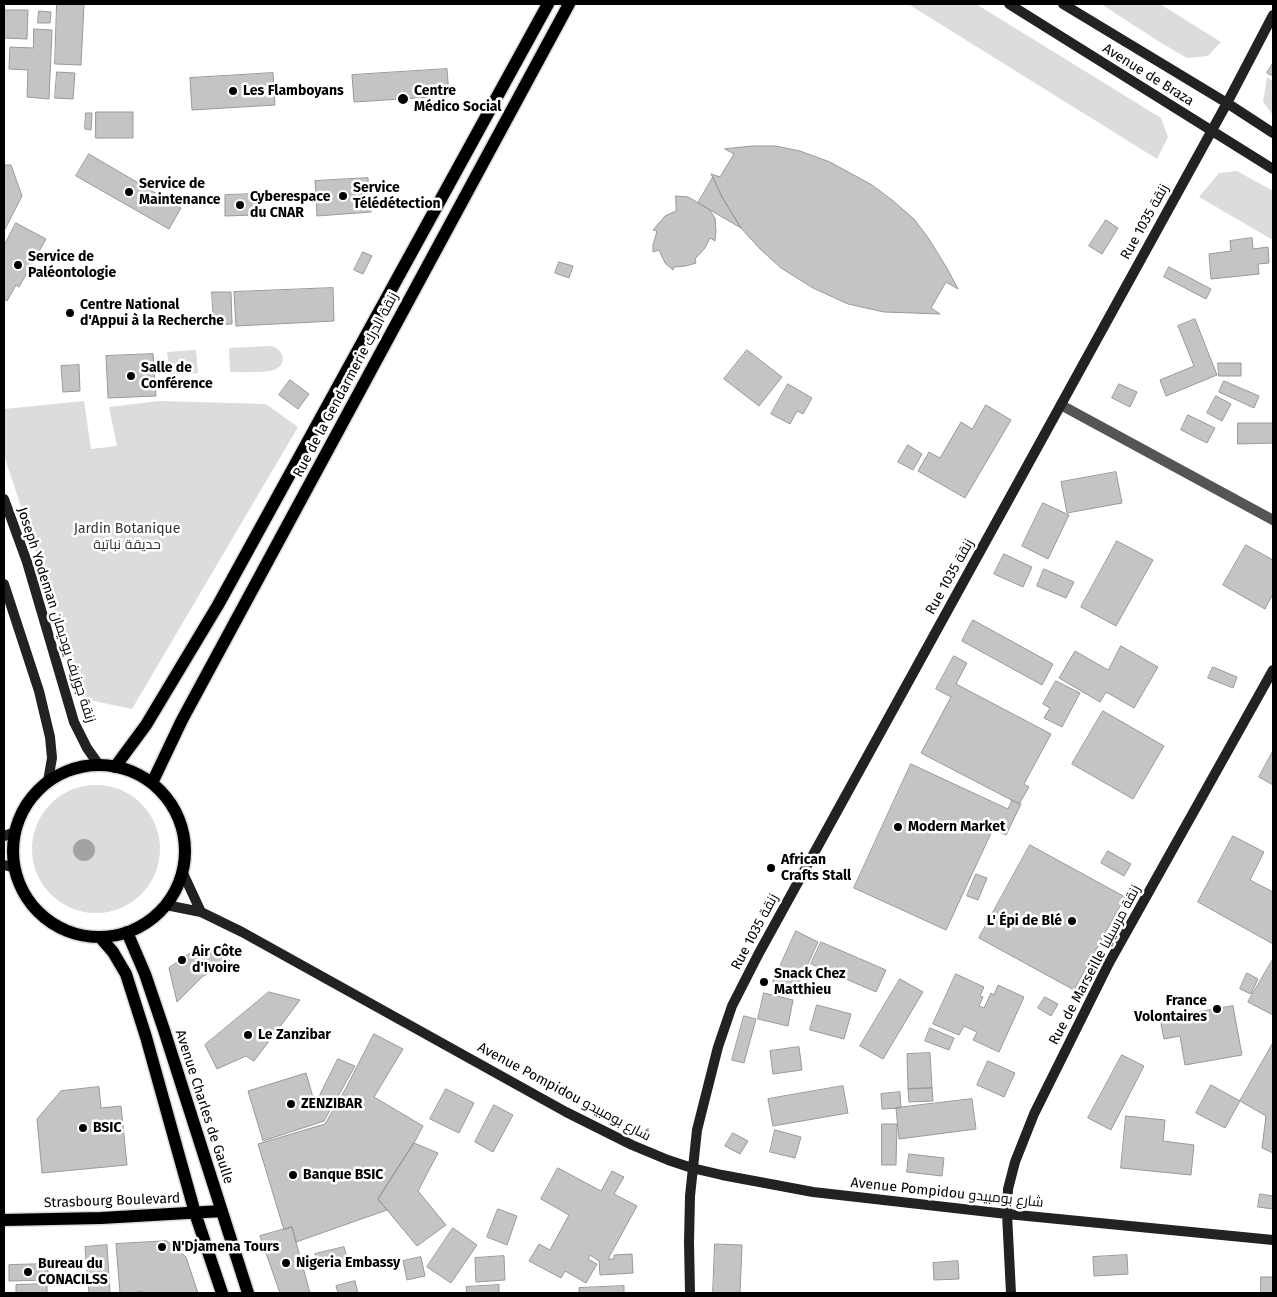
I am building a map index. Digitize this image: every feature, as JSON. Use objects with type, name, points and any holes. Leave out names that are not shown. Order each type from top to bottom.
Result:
[{"type":"main road","name":"Rue de la Gendarmerie زنقة الدرك","points":[[115,767],[150,718],[218,605],[548,4]]},
{"type":"main road","name":"Rue de la Gendarmerie زنقة الدرك","points":[[152,782],[182,720],[569,4]]},
{"type":"main road","name":"Avenue de Braza","points":[[1009,4],[1273,169]]},
{"type":"main road","name":"Avenue de Braza","points":[[1063,4],[1273,133]]},
{"type":"main road","name":"Rue 1035 زنقة","points":[[690,1293],[689,1242],[692,1168],[699,1121],[718,1047],[732,1006],[759,953],[1227,103],[1273,15]]},
{"type":"main road","name":"Joseph Yodeman زنقة جوزيف يوديمان","points":[[5,505],[27,562],[74,722],[87,748],[99,765]]},
{"type":"main road","points":[[4,584],[39,691],[50,737],[52,758],[48,781]]},
{"type":"main road","name":"Rue de Marseille زنقة مرسيليا","points":[[1011,1293],[1007,1214],[1008,1189],[1015,1162],[1034,1114],[1109,963],[1273,670]]},
{"type":"main road","points":[[99,765],[115,767],[152,782],[173,807],[181,824],[184,839],[185,854],[182,872],[177,887],[166,905],[152,919],[127,932],[100,937],[77,934],[60,928],[32,906],[23,892],[16,875],[9,866],[12,854],[9,834],[35,793],[48,781],[72,769],[99,765]]},
{"type":"main road","points":[[182,872],[201,912]]},
{"type":"main road","name":"Avenue Pompidou شارع بومبيدو","points":[[166,905],[201,912],[242,932],[566,1112],[632,1145],[692,1168],[813,1192],[1007,1214],[1273,1240]]},
{"type":"main road","name":"Avenue Charles de Gaulle","points":[[127,932],[145,974],[164,1030],[248,1293]]},
{"type":"main road","points":[[100,937],[113,952],[126,974],[150,1051],[195,1213],[222,1293]]},
{"type":"main road","name":"Strasbourg Boulevard","points":[[4,1220],[101,1218],[222,1211]]},
{"type":"street","points":[[1061,405],[1273,520]]},
{"type":"green space","points":[[908,4],[976,4],[1161,118],[1168,137],[1157,159]]},
{"type":"green space","points":[[1101,4],[1160,4],[1221,42],[1208,56],[1187,58]]},
{"type":"green space","points":[[1267,77],[1273,81],[1273,115],[1263,102]]},
{"type":"green space","points":[[1237,171],[1273,191],[1273,240],[1199,197],[1219,173]]},
{"type":"green space","points":[[275,347],[281,353],[283,361],[278,368],[264,372],[230,372],[229,348]]},
{"type":"green space","points":[[196,350],[198,373],[170,376],[167,352]]},
{"type":"green space","name":"Jardin Botanique حديقة نباتية","points":[[84,401],[91,449],[117,446],[109,407],[159,401],[266,404],[298,427],[132,709],[84,699],[4,455],[4,409]]},
{"type":"green space","points":[[96,785],[109,786],[121,790],[141,804],[155,824],[159,836],[159,862],[155,874],[141,894],[121,908],[109,912],[96,913],[83,912],[71,908],[51,894],[37,874],[33,862],[32,849],[33,836],[37,824],[51,804],[71,790],[83,786]]},
{"type":"shaded area","points":[[84,839],[92,842],[95,850],[92,858],[84,861],[76,858],[73,850],[76,842]]},
{"type":"building","points":[[57,4],[84,4],[81,65],[55,64]]},
{"type":"building","points":[[4,10],[28,10],[27,39],[4,38]]},
{"type":"building","points":[[39,11],[51,12],[50,23],[38,23]]},
{"type":"building","points":[[34,29],[52,30],[49,99],[27,97],[28,70],[9,69],[10,47],[33,48]]},
{"type":"building","points":[[1273,63],[1273,76],[1267,73]]},
{"type":"building","name":"Les Flamboyans","points":[[447,69],[449,96],[354,102],[352,75]]},
{"type":"building","points":[[57,72],[75,73],[73,99],[55,98]]},
{"type":"building","name":"Les Flamboyans","points":[[273,73],[275,105],[192,110],[190,78]]},
{"type":"building","points":[[96,112],[133,112],[133,138],[96,138]]},
{"type":"building","points":[[86,113],[92,113],[91,130],[85,129]]},
{"type":"building","points":[[776,146],[800,151],[830,162],[872,185],[914,219],[929,239],[958,289],[946,282],[931,308],[940,314],[884,312],[848,304],[813,288],[781,268],[741,228],[722,197],[711,174],[720,177],[734,154],[725,149]]},
{"type":"building","name":"Service de Maintenance","points":[[89,154],[181,208],[169,229],[76,176]]},
{"type":"building","points":[[4,165],[11,165],[22,196],[4,231]]},
{"type":"building","points":[[713,177],[722,197],[741,228],[698,203]]},
{"type":"building","name":"Service Télédétection","points":[[368,178],[371,212],[317,216],[315,181]]},
{"type":"building","name":"Cyberespace du CNAR","points":[[254,194],[255,215],[225,216],[225,195]]},
{"type":"building","points":[[676,196],[688,197],[709,209],[715,218],[716,231],[715,241],[710,238],[705,248],[695,259],[696,263],[674,267],[673,270],[665,263],[659,250],[653,252],[657,231],[653,230],[665,216],[676,211]]},
{"type":"building","points":[[1106,220],[1118,228],[1102,254],[1089,246]]},
{"type":"building","name":"Service de Paléontologie","points":[[16,223],[46,239],[19,287],[16,285],[7,301],[4,299],[4,246]]},
{"type":"building","points":[[1252,238],[1253,249],[1268,247],[1269,263],[1258,264],[1259,274],[1211,279],[1209,254],[1231,251],[1230,241]]},
{"type":"building","points":[[363,252],[372,256],[363,274],[354,270]]},
{"type":"building","points":[[559,262],[573,266],[569,278],[555,273]]},
{"type":"building","points":[[1169,267],[1211,289],[1206,299],[1164,277]]},
{"type":"building","points":[[333,288],[334,321],[236,326],[234,292]]},
{"type":"building","points":[[212,292],[231,292],[232,324],[214,325]]},
{"type":"building","points":[[1195,319],[1217,375],[1166,396],[1160,380],[1194,366],[1178,326]]},
{"type":"building","points":[[747,350],[782,377],[759,406],[724,379]]},
{"type":"building","name":"Salle de Conférence","points":[[153,354],[156,396],[108,398],[106,356]]},
{"type":"building","points":[[1218,363],[1241,363],[1241,376],[1219,376]]},
{"type":"building","points":[[79,365],[80,391],[63,392],[61,366]]},
{"type":"building","points":[[290,380],[309,394],[298,409],[279,395]]},
{"type":"building","points":[[1224,381],[1259,396],[1254,408],[1219,392]]},
{"type":"building","points":[[788,384],[812,398],[803,414],[797,411],[790,424],[771,414]]},
{"type":"building","points":[[1119,384],[1137,392],[1130,407],[1112,398]]},
{"type":"building","points":[[1216,396],[1231,404],[1222,421],[1207,413]]},
{"type":"building","points":[[986,405],[1011,420],[965,498],[918,471],[929,452],[940,458],[961,422],[972,429]]},
{"type":"building","points":[[1188,415],[1215,428],[1207,443],[1181,430]]},
{"type":"building","points":[[1238,423],[1273,423],[1273,443],[1238,444]]},
{"type":"building","points":[[908,445],[922,454],[913,470],[898,462]]},
{"type":"building","points":[[1116,472],[1122,503],[1067,513],[1061,482]]},
{"type":"building","points":[[1043,503],[1069,515],[1048,559],[1022,546]]},
{"type":"building","points":[[1117,541],[1153,560],[1116,626],[1081,607]]},
{"type":"building","points":[[1246,545],[1273,560],[1273,594],[1265,609],[1223,585]]},
{"type":"building","points":[[1004,554],[1032,567],[1023,587],[994,574]]},
{"type":"building","points":[[1044,569],[1074,582],[1066,598],[1037,586]]},
{"type":"building","points":[[973,620],[1053,664],[1042,685],[962,641]]},
{"type":"building","points":[[1121,646],[1158,667],[1134,708],[1106,692],[1100,702],[1059,678],[1075,651],[1108,670]]},
{"type":"building","points":[[954,656],[967,663],[956,684],[1051,734],[1024,784],[1029,787],[1019,804],[921,753],[951,697],[936,689]]},
{"type":"building","points":[[1213,667],[1237,677],[1233,688],[1208,678]]},
{"type":"building","points":[[1056,681],[1080,693],[1062,727],[1044,718],[1050,708],[1043,704]]},
{"type":"building","points":[[1103,711],[1164,746],[1133,799],[1072,764]]},
{"type":"building","points":[[1273,751],[1273,785],[1259,777]]},
{"type":"building","points":[[911,764],[1008,809],[1012,800],[1021,804],[1006,835],[993,829],[946,930],[854,888]]},
{"type":"building","points":[[1233,836],[1264,852],[1250,880],[1273,892],[1273,944],[1198,902]]},
{"type":"building","points":[[1030,845],[1125,897],[1074,990],[979,938]]},
{"type":"building","points":[[1108,851],[1131,864],[1124,876],[1101,863]]},
{"type":"building","points":[[976,874],[987,878],[978,900],[967,896]]},
{"type":"building","points":[[796,931],[818,942],[795,992],[773,982]]},
{"type":"building","points":[[821,942],[886,970],[876,992],[811,964]]},
{"type":"building","points":[[201,946],[230,961],[202,977],[177,1002],[169,968]]},
{"type":"building","points":[[1273,962],[1273,1015],[1248,1002]]},
{"type":"building","points":[[1247,973],[1258,979],[1251,994],[1240,989]]},
{"type":"building","points":[[956,974],[984,987],[980,996],[983,997],[979,1006],[984,1008],[991,993],[994,995],[998,985],[1024,997],[999,1052],[973,1040],[977,1032],[964,1026],[959,1035],[933,1024]]},
{"type":"building","points":[[900,979],[923,992],[883,1059],[860,1046]]},
{"type":"building","points":[[269,992],[300,1000],[254,1061],[246,1056],[217,1069],[205,1045]]},
{"type":"building","points":[[764,993],[793,1000],[788,1026],[758,1019]]},
{"type":"building","points":[[1045,997],[1058,1004],[1051,1016],[1038,1008]]},
{"type":"building","points":[[817,1005],[851,1014],[844,1039],[810,1030]]},
{"type":"building","points":[[1233,1006],[1242,1055],[1185,1065],[1180,1036],[1164,1039],[1160,1019]]},
{"type":"building","points":[[744,1016],[756,1019],[744,1063],[732,1060]]},
{"type":"building","points":[[930,1028],[954,1038],[949,1050],[925,1041]]},
{"type":"building","points":[[374,1034],[403,1049],[374,1097],[423,1126],[378,1199],[387,1210],[296,1242],[292,1227],[284,1230],[258,1144],[325,1124]]},
{"type":"building","points":[[1273,1043],[1273,1153],[1262,1148],[1266,1116],[1240,1101]]},
{"type":"building","points":[[799,1047],[802,1070],[773,1074],[770,1051]]},
{"type":"building","points":[[930,1053],[932,1088],[908,1089],[907,1054]]},
{"type":"building","points":[[1122,1055],[1144,1066],[1111,1130],[1088,1118]]},
{"type":"building","points":[[338,1059],[355,1066],[324,1121],[263,1141],[248,1091],[306,1073],[315,1104]]},
{"type":"building","points":[[988,1061],[1015,1073],[1004,1097],[977,1085]]},
{"type":"building","points":[[1211,1085],[1240,1101],[1225,1128],[1196,1113]]},
{"type":"building","points":[[843,1086],[848,1113],[773,1126],[768,1099]]},
{"type":"building","points":[[99,1087],[101,1108],[121,1106],[127,1165],[42,1173],[37,1119],[61,1091]]},
{"type":"building","points":[[932,1088],[933,1101],[909,1102],[908,1089]]},
{"type":"building","points":[[446,1089],[474,1103],[459,1133],[430,1119]]},
{"type":"building","points":[[900,1092],[901,1108],[882,1109],[881,1094]]},
{"type":"building","points":[[972,1099],[976,1129],[899,1139],[896,1108]]},
{"type":"building","points":[[494,1105],[513,1115],[493,1152],[475,1142]]},
{"type":"building","points":[[1126,1116],[1165,1120],[1163,1141],[1194,1145],[1191,1175],[1121,1168]]},
{"type":"building","points":[[882,1124],[897,1124],[896,1165],[882,1165]]},
{"type":"building","points":[[775,1130],[801,1137],[795,1158],[770,1152]]},
{"type":"building","points":[[733,1133],[748,1141],[740,1154],[725,1146]]},
{"type":"building","points":[[414,1143],[438,1153],[418,1191],[446,1225],[417,1246],[378,1199]]},
{"type":"building","points":[[909,1154],[944,1158],[942,1176],[907,1172]]},
{"type":"building","points":[[558,1168],[601,1191],[612,1171],[624,1177],[614,1194],[637,1206],[608,1259],[614,1259],[614,1255],[632,1254],[633,1273],[600,1275],[599,1261],[590,1255],[588,1259],[597,1264],[586,1283],[565,1271],[561,1278],[529,1261],[539,1244],[550,1250],[569,1215],[541,1199]]},
{"type":"building","points":[[1260,1194],[1273,1196],[1273,1209],[1258,1207]]},
{"type":"building","points":[[498,1209],[517,1216],[507,1245],[487,1237]]},
{"type":"building","points":[[292,1227],[310,1293],[280,1293],[260,1236]]},
{"type":"building","points":[[453,1228],[477,1245],[451,1283],[427,1267]]},
{"type":"building","points":[[167,1241],[186,1257],[198,1293],[143,1293],[142,1291],[120,1293],[116,1244]]},
{"type":"building","points":[[715,1244],[742,1245],[740,1293],[713,1293]]},
{"type":"building","points":[[107,1245],[110,1293],[89,1293],[85,1247]]},
{"type":"building","points":[[344,1247],[348,1261],[319,1269],[315,1254]]},
{"type":"building","points":[[1127,1255],[1128,1274],[1094,1276],[1093,1257]]},
{"type":"building","points":[[504,1256],[505,1280],[476,1282],[475,1258]]},
{"type":"building","points":[[421,1257],[425,1276],[407,1280],[403,1261]]},
{"type":"building","points":[[958,1261],[959,1279],[934,1280],[933,1263]]},
{"type":"building","name":"Bureau du CONACILSS","points":[[48,1264],[48,1280],[9,1281],[9,1265]]},
{"type":"building","points":[[1261,1277],[1273,1277],[1273,1293],[1261,1293]]},
{"type":"building","points":[[355,1281],[358,1293],[338,1293],[336,1286]]},
{"type":"building","points":[[47,1284],[47,1293],[16,1293],[16,1285]]},
{"type":"building","points":[[499,1285],[499,1293],[467,1293],[466,1287]]},
{"type":"building","points":[[624,1286],[624,1293],[579,1293],[579,1288]]},
{"type":"place","name":"Les Flamboyans","points":[[233,91]]},
{"type":"place","name":"Centre Médico Social","points":[[403,99]]},
{"type":"place","name":"Service de Maintenance","points":[[129,192]]},
{"type":"place","name":"Service Télédétection","points":[[343,196]]},
{"type":"place","name":"Cyberespace du CNAR","points":[[240,205]]},
{"type":"place","name":"Service de Paléontologie","points":[[18,265]]},
{"type":"place","name":"Centre National d'Appui à la Recherche","points":[[70,313]]},
{"type":"place","name":"Salle de Conférence","points":[[131,376]]},
{"type":"place","name":"Modern Market","points":[[898,827]]},
{"type":"place","name":"African Crafts Stall","points":[[771,868]]},
{"type":"place","name":"L' Épi de Blé","points":[[1072,921]]},
{"type":"place","name":"Air Côte d'Ivoire","points":[[182,960]]},
{"type":"place","name":"Snack Chez Matthieu","points":[[764,982]]},
{"type":"place","name":"France Volontaires","points":[[1217,1009]]},
{"type":"place","name":"Le Zanzibar","points":[[248,1035]]},
{"type":"place","name":"ZENZIBAR","points":[[291,1104]]},
{"type":"place","name":"BSIC","points":[[83,1128]]},
{"type":"place","name":"Banque BSIC","points":[[293,1175]]},
{"type":"place","name":"N'Djamena Tours","points":[[162,1247]]},
{"type":"place","name":"Nigeria Embassy","points":[[286,1263]]},
{"type":"place","name":"Bureau du CONACILSS","points":[[28,1272]]}]
